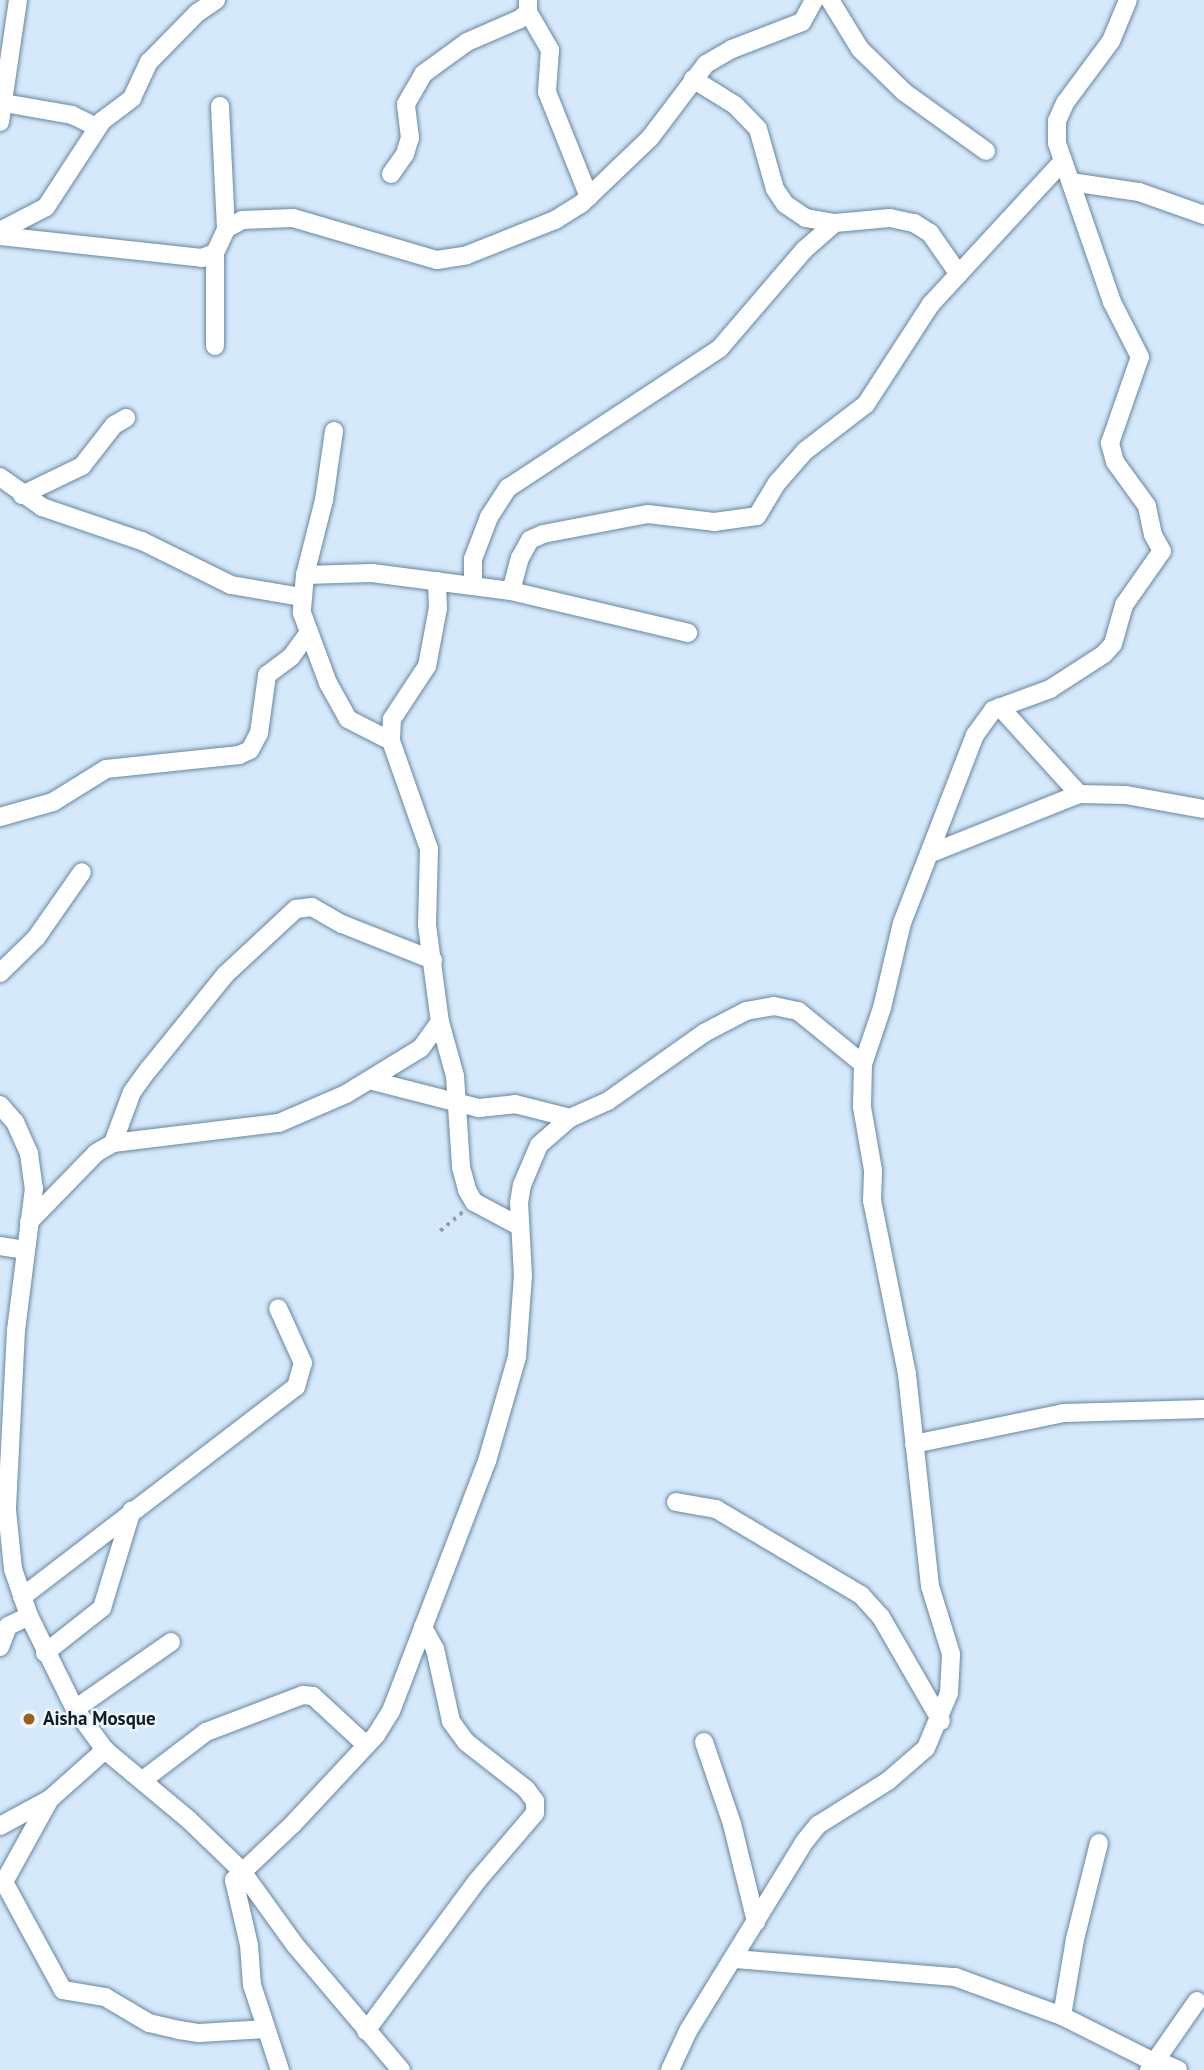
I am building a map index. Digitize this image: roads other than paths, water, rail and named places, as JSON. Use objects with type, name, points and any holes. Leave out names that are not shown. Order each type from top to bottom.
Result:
[{"type":"street","points":[[0,122],[18,0]]},
{"type":"street","points":[[0,234],[46,206],[97,127],[132,98],[160,50],[216,0]]},
{"type":"street","points":[[226,229],[242,220],[293,218],[437,260],[449,260],[555,220],[589,197],[650,138],[706,64],[732,49],[802,22],[814,0]]},
{"type":"street","points":[[830,0],[860,49],[904,92],[986,150]]},
{"type":"street","points":[[670,2070],[688,2031],[818,1825],[911,1763],[926,1748],[941,1721],[953,1672],[951,1654],[930,1586],[906,1374],[873,1201],[873,1170],[862,1107],[863,1064],[883,1008],[902,923],[951,806],[967,752],[993,710],[1050,689],[1104,654],[1113,644],[1124,605],[1162,551],[1153,535],[1147,506],[1115,462],[1110,443],[1140,356],[1112,302],[1062,162],[1057,121],[1065,103],[1111,41],[1128,0]]},
{"type":"street","points":[[391,174],[405,154],[410,138],[406,104],[423,74],[467,42],[528,6],[550,50],[547,92],[589,197]]},
{"type":"street","points":[[693,79],[735,105],[758,129],[775,189],[785,204],[806,218],[835,223],[890,218],[914,223],[930,233],[958,273]]},
{"type":"street","points":[[4,103],[72,115],[97,127]]},
{"type":"street","points":[[215,346],[215,253],[226,229],[220,106]]},
{"type":"street","points":[[511,591],[520,558],[530,540],[543,534],[648,514],[714,522],[757,516],[777,483],[806,451],[866,404],[930,304],[1062,162]]},
{"type":"street","points":[[1071,182],[1139,192],[1204,215]]},
{"type":"street","points":[[473,586],[473,559],[485,528],[508,488],[720,348],[804,250],[835,223]]},
{"type":"street","points":[[0,234],[188,258],[215,253]]},
{"type":"street","points":[[22,495],[82,466],[114,425],[126,418]]},
{"type":"street","points":[[334,431],[324,500],[302,597],[309,632],[348,719],[391,741]]},
{"type":"street","points":[[0,477],[22,495],[79,522],[142,541],[231,584],[302,597]]},
{"type":"street","points":[[305,575],[372,573],[511,591],[688,633]]},
{"type":"street","points":[[437,581],[438,608],[426,666],[392,719],[391,741],[429,849],[427,925],[440,1022],[459,1104],[461,1167],[474,1202],[519,1226]]},
{"type":"street","points":[[0,817],[53,802],[106,769],[239,755],[250,750],[259,733],[267,675],[291,657],[309,632]]},
{"type":"street","points":[[1000,707],[1079,794]]},
{"type":"street","points":[[929,854],[1079,794],[1126,795],[1204,810]]},
{"type":"street","points":[[0,973],[36,938],[82,872]]},
{"type":"street","points":[[113,1143],[132,1092],[149,1069],[226,974],[296,909],[312,907],[342,924],[433,960]]},
{"type":"street","points":[[279,2070],[252,1985],[246,1931],[234,1887],[241,1870],[293,1824],[366,1745],[391,1711],[487,1461],[517,1357],[523,1276],[519,1226],[522,1185],[531,1159],[550,1132],[570,1118],[608,1101],[704,1033],[746,1011],[774,1006],[798,1011],[863,1064]]},
{"type":"street","points":[[29,1222],[96,1153],[113,1143],[260,1128],[321,1106],[421,1048],[440,1022]]},
{"type":"street","points":[[369,1080],[459,1104],[489,1108],[515,1104],[570,1118]]},
{"type":"street","points":[[0,1105],[15,1122],[29,1154],[34,1188],[16,1330],[4,1537],[29,1616],[75,1709],[105,1750],[143,1780],[241,1870],[366,2031],[401,2070]]},
{"type":"street","points":[[0,1246],[26,1250]]},
{"type":"street","points":[[22,1597],[132,1510],[296,1387],[303,1363],[278,1308]]},
{"type":"street","points":[[914,1444],[1064,1413],[1204,1409]]},
{"type":"street","points":[[676,1502],[716,1509],[861,1595],[881,1617],[941,1721]]},
{"type":"street","points":[[45,1653],[102,1608],[132,1510]]},
{"type":"street","points":[[0,1647],[8,1626],[29,1616]]},
{"type":"street","points":[[366,2031],[477,1881],[535,1813],[535,1801],[526,1789],[466,1742],[451,1721],[435,1648],[423,1627]]},
{"type":"street","points":[[75,1709],[171,1642]]},
{"type":"street","points":[[143,1780],[206,1732],[303,1695],[313,1696],[366,1745]]},
{"type":"street","points":[[704,1742],[732,1824],[756,1922]]},
{"type":"street","points":[[0,1826],[50,1799],[105,1750]]},
{"type":"street","points":[[50,1799],[4,1882],[63,1990],[105,1997],[149,2023],[179,2030],[199,2033],[266,2029]]},
{"type":"street","points":[[1062,2016],[1075,1939],[1099,1843]]},
{"type":"street","points":[[735,1959],[955,1977],[1062,2016],[1153,2064],[1178,2070]]},
{"type":"street","points":[[1153,2064],[1197,2001]]},
{"type":"place","name":"Aisha Mosque","points":[[29,1719]]}]
